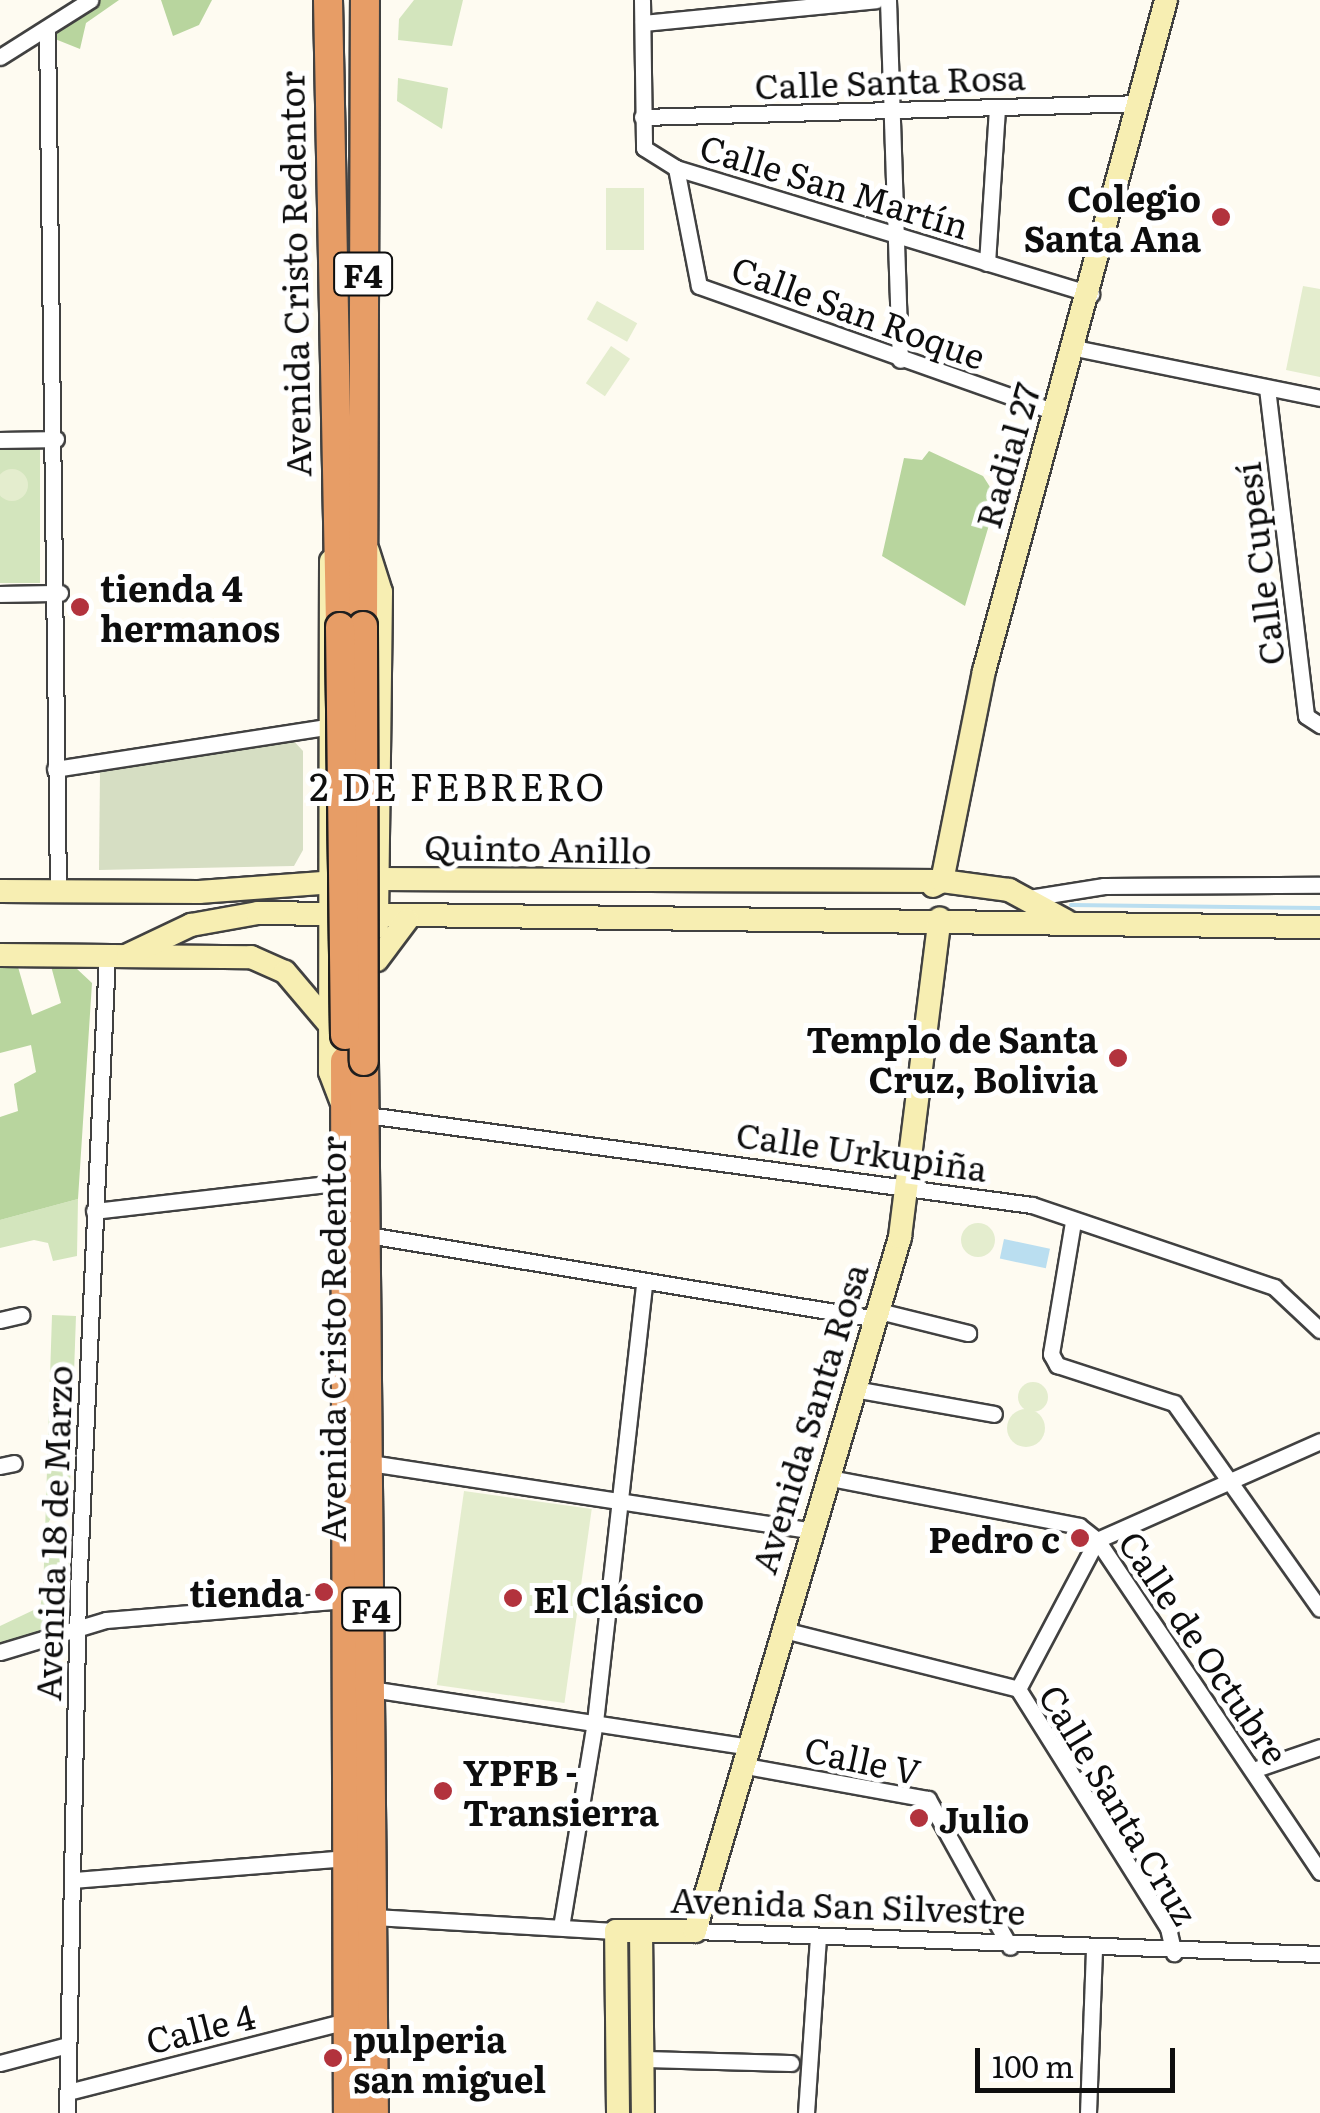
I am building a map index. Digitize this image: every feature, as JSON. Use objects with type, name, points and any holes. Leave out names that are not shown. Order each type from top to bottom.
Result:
[{"type":"highway","name":"Avenida Cristo Redentor","points":[[328,0],[334,548],[351,627],[354,1061],[368,1235],[374,2113]]},
{"type":"highway","name":"Avenida Cristo Redentor","points":[[351,627],[367,548],[365,0]]},
{"type":"highway","name":"Avenida Cristo Redentor","points":[[348,2113],[343,1182],[359,1108]]},
{"type":"street","points":[[0,57],[90,0]]},
{"type":"street","points":[[642,0],[645,152],[676,168]]},
{"type":"street","points":[[643,23],[876,0]]},
{"type":"street","points":[[888,0],[900,360]]},
{"type":"street","name":"Radial 27","points":[[940,918],[923,898],[942,882],[984,670],[1091,294],[1166,0]]},
{"type":"street","points":[[47,28],[60,594],[55,769],[58,894]]},
{"type":"street","name":"Calle Santa Rosa","points":[[642,117],[1140,103]]},
{"type":"street","points":[[986,263],[997,107]]},
{"type":"street","name":"Calle San Martín","points":[[676,168],[1091,294]]},
{"type":"street","name":"Calle San Roque","points":[[676,168],[699,286],[1055,412]]},
{"type":"street","points":[[1074,348],[1320,398]]},
{"type":"street","name":"Calle Cupesí","points":[[1267,388],[1306,716],[1320,725]]},
{"type":"street","points":[[0,440],[56,439]]},
{"type":"street","name":"Avenida Cristo Redentor","points":[[334,548],[324,596],[330,1025],[359,1108]]},
{"type":"street","name":"Avenida Cristo Redentor","points":[[359,1108],[377,960],[378,915],[381,592],[367,548]]},
{"type":"street","points":[[0,594],[60,594]]},
{"type":"street","points":[[55,769],[326,727]]},
{"type":"street","points":[[328,812],[337,843],[353,854],[369,842],[378,810]]},
{"type":"street","points":[[378,810],[394,861],[418,880]]},
{"type":"street","points":[[290,886],[313,862],[328,812]]},
{"type":"street","name":"Quinto Anillo","points":[[0,892],[58,894],[378,879],[942,882],[1028,898],[1066,921]]},
{"type":"street","points":[[1028,898],[1104,886],[1320,885]]},
{"type":"street","name":"Quinto Anillo","points":[[0,955],[117,955],[230,915],[940,918],[1320,927]]},
{"type":"street","points":[[328,961],[354,923],[377,960],[397,926],[420,915]]},
{"type":"street","name":"Avenida Santa Rosa","points":[[695,1931],[742,1756],[878,1315],[908,1184],[940,918]]},
{"type":"street","points":[[117,955],[272,963],[330,1025]]},
{"type":"street","name":"Avenida 18 de Marzo","points":[[67,2113],[77,1626],[94,1211],[117,955]]},
{"type":"street","name":"Calle Urkupiña","points":[[359,1108],[908,1184],[1073,1222],[1274,1287],[1320,1330]]},
{"type":"street","points":[[94,1211],[343,1182]]},
{"type":"street","points":[[1073,1222],[1051,1354],[1057,1366],[1174,1403],[1232,1478],[1320,1609]]},
{"type":"street","points":[[368,1235],[644,1284],[878,1315],[968,1333]]},
{"type":"street","points":[[561,1927],[595,1722],[644,1284]]},
{"type":"street","points":[[0,1320],[21,1314]]},
{"type":"street","points":[[854,1388],[994,1414]]},
{"type":"street","points":[[1018,1689],[1097,1540],[1320,1441]]},
{"type":"street","points":[[370,1463],[810,1530]]},
{"type":"street","name":"Calle de Octubre","points":[[825,1478],[1079,1526],[1097,1540],[1320,1872]]},
{"type":"street","points":[[0,1652],[77,1626],[345,1600]]},
{"type":"street","name":"Calle Santa Cruz","points":[[780,1629],[1018,1689],[1168,1928],[1174,1953]]},
{"type":"street","points":[[371,1689],[595,1722],[742,1756]]},
{"type":"street","points":[[1253,1770],[1320,1747]]},
{"type":"street","name":"Calle V","points":[[742,1756],[928,1799],[1010,1947]]},
{"type":"street","points":[[73,1880],[346,1858]]},
{"type":"street","name":"Avenida San Silvestre","points":[[373,1917],[1010,1947],[1320,1954]]},
{"type":"street","points":[[616,1931],[618,2113]]},
{"type":"street","points":[[642,1931],[643,2113]]},
{"type":"street","points":[[806,2113],[818,1936]]},
{"type":"street","points":[[1088,2113],[1094,1949]]},
{"type":"street","name":"Calle 4","points":[[68,2092],[347,2021]]},
{"type":"street","points":[[0,2063],[68,2045]]},
{"type":"street","points":[[644,2059],[792,2063]]},
{"type":"green space","points":[[96,0],[119,0],[86,23],[80,49],[55,39],[57,25]]},
{"type":"green space","points":[[161,0],[212,0],[199,25],[173,36]]},
{"type":"green space","points":[[414,0],[463,0],[452,46],[398,40],[399,19]]},
{"type":"green space","points":[[398,78],[448,88],[442,129],[397,101]]},
{"type":"green space","points":[[606,188],[644,188],[644,250],[606,250]]},
{"type":"green space","points":[[1303,286],[1320,289],[1320,377],[1286,370]]},
{"type":"green space","points":[[597,301],[637,323],[627,342],[587,319]]},
{"type":"green space","points":[[611,346],[630,359],[605,396],[586,383]]},
{"type":"green space","points":[[0,447],[40,447],[40,583],[0,583]]},
{"type":"green space","points":[[929,451],[983,476],[997,498],[965,606],[882,556],[904,458],[922,460]]},
{"type":"green space","points":[[12,469],[24,473],[28,485],[24,497],[12,501],[0,497],[-4,485],[0,473]]},
{"type":"green space","points":[[291,738],[303,751],[303,850],[294,866],[99,870],[100,771]]},
{"type":"green space","points":[[51,966],[76,968],[92,983],[78,1199],[0,1220],[0,1117],[18,1111],[14,1084],[36,1072],[31,1045],[0,1053],[0,967],[18,967],[32,1015],[61,1003]]},
{"type":"green space","points":[[78,1199],[77,1256],[53,1261],[48,1243],[34,1240],[0,1248],[0,1220]]},
{"type":"green space","points":[[978,1223],[990,1228],[995,1240],[990,1252],[978,1257],[966,1252],[961,1240],[966,1228]]},
{"type":"green space","points":[[52,1315],[76,1316],[69,1517],[52,1516],[45,1529]]},
{"type":"green space","points":[[1033,1382],[1044,1386],[1048,1397],[1044,1408],[1033,1412],[1022,1408],[1018,1397],[1022,1386]]},
{"type":"green space","points":[[1026,1409],[1040,1414],[1045,1428],[1040,1442],[1026,1447],[1012,1442],[1007,1428],[1012,1414]]},
{"type":"green space","name":"El Clásico","points":[[464,1491],[592,1509],[564,1703],[437,1685]]},
{"type":"green space","points":[[45,1529],[71,1532],[66,1623],[0,1645],[0,1626],[40,1607]]},
{"type":"water","points":[[1004,1239],[1050,1249],[1046,1268],[1000,1259]]},
{"type":"waterway","points":[[1071,905],[1320,908]]},
{"type":"place","name":"Colegio Santa Ana","points":[[1221,217]]},
{"type":"place","name":"tienda 4 hermanos","points":[[80,607]]},
{"type":"place","name":"Templo de Santa Cruz, Bolivia","points":[[1118,1058]]},
{"type":"place","name":"Pedro c","points":[[1080,1538]]},
{"type":"place","name":"tienda","points":[[324,1592]]},
{"type":"place","name":"El Clásico","points":[[513,1598]]},
{"type":"place","name":"YPFB - Transierra","points":[[443,1791]]},
{"type":"place","name":"Julio","points":[[919,1818]]},
{"type":"place","name":"pulperia san miguel","points":[[333,2058]]},
{"type":"district","name":"2 DE FEBRERO","points":[[458,785]]}]
